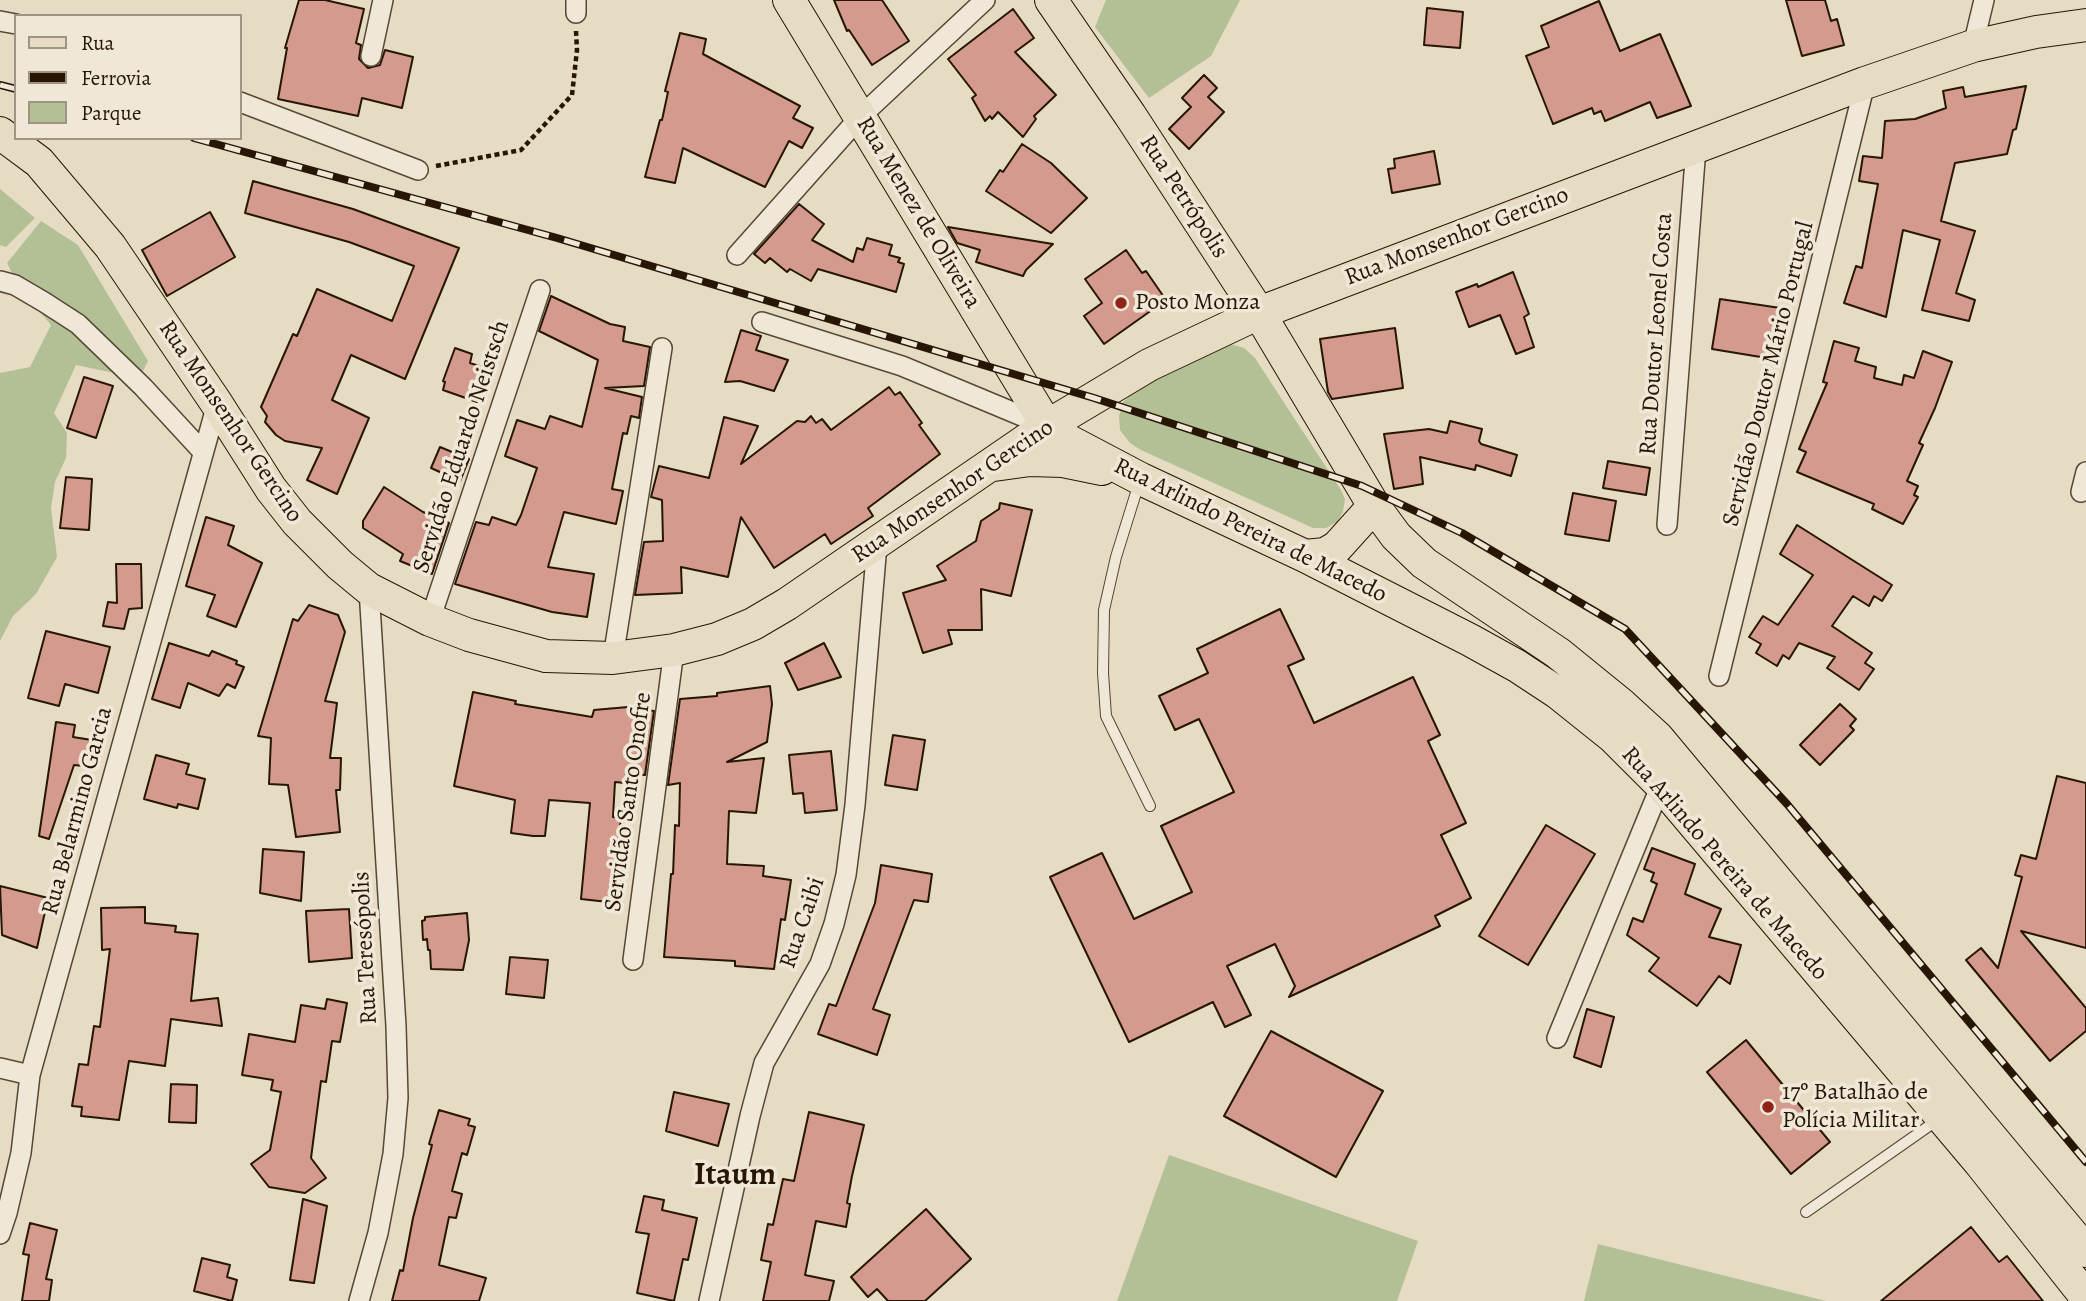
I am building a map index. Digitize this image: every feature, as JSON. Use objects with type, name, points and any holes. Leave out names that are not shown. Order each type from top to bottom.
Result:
[{"type":"main road","name":"Rua Menez de Oliveira","points":[[789,0],[1047,426]]},
{"type":"main road","name":"Rua Petrópolis","points":[[1051,0],[1130,115],[1259,313],[1374,506]]},
{"type":"main road","name":"Rua Monsenhor Gercino","points":[[0,133],[39,162],[88,218],[110,246],[217,404],[271,489],[297,522],[340,565],[369,589],[430,620],[506,647],[546,656],[613,658],[674,650],[717,639],[753,624],[877,544],[1047,426],[1149,365],[1259,313],[1865,83],[1973,46],[2086,25]]},
{"type":"main road","name":"Rua Arlindo Pereira de Macedo","points":[[1047,426],[1067,440],[1141,479],[1305,556],[1517,666],[1558,693],[1613,737],[1661,785],[1952,1110],[2086,1251]]},
{"type":"main road","points":[[989,466],[1030,460],[1063,461],[1141,479]]},
{"type":"main road","name":"Rua Arlindo Pereira de Macedo","points":[[1374,506],[1396,536],[1424,563],[1558,653],[1657,737],[1952,1110],[2086,1297]]},
{"type":"main road","points":[[1305,556],[1325,554],[1337,547],[1374,506]]},
{"type":"street","points":[[371,56],[383,0]]},
{"type":"street","points":[[737,255],[860,117],[985,0]]},
{"type":"street","points":[[1973,46],[1984,0]]},
{"type":"street","name":"Servidão Doutor Mário Portugal","points":[[1719,676],[1865,83]]},
{"type":"street","points":[[242,103],[418,170]]},
{"type":"street","name":"Rua Doutor Leonel Costa","points":[[1667,525],[1696,147]]},
{"type":"street","points":[[0,281],[25,291],[78,324],[143,387],[203,452]]},
{"type":"street","name":"Servidão Eduardo Neistsch","points":[[430,620],[540,290]]},
{"type":"street","points":[[762,322],[902,366],[1047,426]]},
{"type":"street","points":[[613,658],[662,348]]},
{"type":"street","name":"Rua Belarmino Garcia","points":[[0,1234],[21,1153],[30,1075],[217,404]]},
{"type":"street","points":[[2081,492],[2086,472]]},
{"type":"street","name":"Rua Caibi","points":[[709,1301],[764,1063],[820,964],[834,924],[846,875],[855,805],[877,544]]},
{"type":"street","name":"Rua Teresópolis","points":[[359,1301],[378,1233],[393,1154],[398,1098],[369,589]]},
{"type":"street","name":"Servidão Santo Onofre","points":[[633,960],[674,650]]},
{"type":"street","points":[[1557,1038],[1661,785]]},
{"type":"street","points":[[0,1068],[30,1075]]},
{"type":"lane","points":[[1141,479],[1116,556],[1104,610],[1103,673],[1106,716],[1150,806]]},
{"type":"lane","points":[[1806,1212],[1952,1110]]},
{"type":"path","points":[[418,170],[521,150],[572,95],[577,50],[576,6]]},
{"type":"green space","points":[[1106,0],[1240,0],[1211,56],[1149,98],[1095,27]]},
{"type":"green space","points":[[0,189],[35,218],[6,247],[0,245]]},
{"type":"green space","points":[[41,221],[78,245],[148,361],[141,375],[119,374],[76,365],[54,413],[67,433],[66,458],[55,482],[51,508],[57,557],[36,594],[13,616],[0,641],[0,373],[30,367],[51,325],[19,287],[7,263]]},
{"type":"green space","points":[[1230,344],[1244,348],[1255,358],[1341,490],[1345,499],[1343,512],[1337,522],[1326,528],[1313,528],[1141,450],[1130,443],[1120,430],[1119,416],[1123,402],[1135,391],[1213,348]]},
{"type":"green space","points":[[1169,1155],[1418,1241],[1397,1301],[1117,1301]]},
{"type":"green space","points":[[1598,1244],[1826,1301],[1584,1301]]},
{"type":"building","points":[[299,0],[325,0],[364,9],[356,43],[361,45],[359,59],[368,68],[380,65],[385,50],[413,57],[402,108],[362,98],[358,116],[278,99],[285,48]]},
{"type":"building","points":[[834,0],[882,0],[909,41],[872,65],[849,30],[847,31]]},
{"type":"building","points":[[1786,0],[1825,0],[1831,21],[1837,19],[1844,45],[1802,56]]},
{"type":"building","points":[[1599,1],[1620,51],[1660,34],[1691,106],[1657,118],[1650,102],[1605,121],[1601,111],[1594,114],[1592,108],[1553,124],[1526,56],[1549,47],[1541,26]]},
{"type":"building","points":[[1427,8],[1463,12],[1460,48],[1424,45]]},
{"type":"building","points":[[1013,9],[1034,38],[1015,52],[1056,95],[1034,116],[1036,119],[1023,137],[998,112],[992,119],[990,116],[985,121],[972,98],[976,95],[948,59]]},
{"type":"building","points":[[680,33],[706,39],[703,54],[800,106],[793,118],[813,128],[802,148],[789,141],[765,187],[683,148],[675,183],[645,177],[662,120],[668,92],[665,91]]},
{"type":"building","points":[[1204,75],[1217,88],[1208,97],[1224,112],[1189,149],[1169,129],[1191,107],[1182,98]]},
{"type":"building","points":[[2026,86],[2007,154],[1955,163],[1941,221],[1975,231],[1956,293],[1975,300],[1969,321],[1922,310],[1940,240],[1903,230],[1886,317],[1844,303],[1856,266],[1862,268],[1878,184],[1859,181],[1863,156],[1882,158],[1885,121],[1915,119],[1946,108],[1943,91],[1963,87],[1965,97]]},
{"type":"building","points":[[1022,144],[1051,163],[1087,198],[1051,233],[986,191]]},
{"type":"building","points":[[1434,151],[1440,184],[1392,193],[1388,169],[1395,168],[1394,159]]},
{"type":"building","points":[[253,181],[353,209],[459,248],[405,379],[351,355],[332,400],[369,418],[337,494],[307,480],[322,448],[285,441],[276,435],[265,422],[267,416],[261,407],[293,334],[297,336],[317,289],[392,321],[414,266],[349,242],[245,213]]},
{"type":"building","points":[[799,204],[824,224],[812,240],[853,262],[857,248],[863,250],[867,238],[892,245],[889,255],[900,258],[898,262],[904,264],[896,292],[818,269],[811,281],[790,269],[787,272],[770,258],[765,263],[754,254]]},
{"type":"building","points":[[210,212],[235,257],[167,296],[142,250]]},
{"type":"building","points":[[948,227],[1053,244],[1023,276],[976,262],[980,250],[957,243]]},
{"type":"building","points":[[1126,250],[1142,273],[1146,271],[1166,300],[1104,344],[1084,316],[1102,303],[1085,279]]},
{"type":"building","points":[[1513,272],[1529,314],[1524,317],[1534,347],[1516,354],[1500,315],[1469,327],[1456,292],[1477,284],[1478,287]]},
{"type":"building","points":[[551,296],[610,324],[625,327],[623,341],[650,347],[644,386],[605,388],[642,397],[639,418],[631,416],[627,434],[623,433],[612,489],[623,491],[616,524],[564,512],[548,567],[594,574],[587,617],[552,612],[455,584],[476,522],[489,525],[492,517],[516,525],[521,515],[537,468],[505,456],[517,420],[545,429],[550,416],[582,427],[598,360],[539,331]]},
{"type":"building","points":[[1720,299],[1787,309],[1779,360],[1712,349]]},
{"type":"building","points":[[1395,328],[1403,388],[1332,399],[1328,392],[1320,339]]},
{"type":"building","points":[[741,330],[761,336],[756,350],[788,360],[774,391],[740,381],[725,382]]},
{"type":"building","points":[[1834,341],[1859,348],[1855,361],[1876,367],[1874,378],[1902,385],[1904,375],[1914,378],[1923,351],[1952,362],[1919,443],[1923,445],[1907,481],[1918,486],[1914,495],[1918,497],[1903,524],[1872,509],[1874,504],[1797,472],[1806,452],[1799,449],[1827,383],[1823,382]]},
{"type":"building","points":[[455,348],[472,354],[470,363],[488,369],[477,402],[443,390],[443,381]]},
{"type":"building","points":[[84,377],[113,386],[96,438],[67,428]]},
{"type":"building","points":[[889,387],[895,395],[900,392],[940,454],[868,508],[873,516],[831,544],[825,534],[774,568],[741,517],[728,577],[681,567],[682,593],[635,595],[644,542],[663,541],[662,500],[651,497],[659,466],[709,478],[724,417],[758,426],[741,464],[797,421],[805,422],[811,416],[816,423],[822,419],[831,430]]},
{"type":"building","points":[[1450,421],[1482,429],[1479,441],[1481,444],[1517,455],[1511,476],[1476,465],[1475,470],[1420,457],[1423,484],[1394,489],[1384,434],[1429,429],[1447,433]]},
{"type":"building","points":[[440,447],[469,459],[460,481],[431,468]]},
{"type":"building","points":[[1608,461],[1650,468],[1646,495],[1603,488]]},
{"type":"building","points":[[66,477],[92,479],[89,530],[60,528]]},
{"type":"building","points":[[384,487],[423,512],[449,523],[432,574],[400,561],[403,554],[363,528],[363,521]]},
{"type":"building","points":[[1573,493],[1616,501],[1609,541],[1565,534]]},
{"type":"building","points":[[1000,503],[1032,510],[1011,596],[981,589],[982,630],[948,630],[952,644],[923,653],[903,593],[946,580],[937,566],[976,541],[981,521],[999,509]]},
{"type":"building","points":[[206,517],[234,526],[228,545],[262,563],[236,627],[207,616],[215,595],[186,586]]},
{"type":"building","points":[[1797,525],[1892,585],[1882,601],[1874,596],[1869,606],[1853,596],[1832,626],[1872,653],[1865,663],[1874,669],[1859,690],[1827,668],[1835,657],[1799,643],[1789,659],[1783,655],[1777,666],[1756,653],[1761,644],[1749,637],[1763,616],[1778,625],[1813,575],[1780,554]]},
{"type":"building","points":[[116,564],[141,564],[142,608],[129,609],[124,629],[103,626],[108,602],[117,603]]},
{"type":"building","points":[[309,605],[338,615],[345,632],[325,701],[337,703],[330,758],[341,758],[340,790],[336,790],[340,832],[296,837],[288,785],[269,784],[271,738],[258,736],[293,619],[298,621]]},
{"type":"building","points":[[1280,609],[1304,659],[1288,666],[1314,723],[1413,677],[1440,735],[1428,741],[1466,823],[1441,835],[1471,898],[1435,916],[1440,926],[1289,997],[1295,986],[1275,944],[1227,966],[1251,1015],[1225,1027],[1213,1002],[1129,1042],[1050,877],[1102,853],[1134,919],[1192,892],[1161,826],[1234,792],[1199,719],[1175,730],[1159,696],[1208,673],[1197,649]]},
{"type":"building","points":[[46,631],[110,647],[98,693],[65,684],[59,706],[28,698]]},
{"type":"building","points":[[169,643],[209,656],[212,651],[237,661],[236,664],[244,667],[235,688],[227,684],[219,696],[188,683],[180,708],[152,699]]},
{"type":"building","points":[[824,643],[841,677],[798,690],[785,663]]},
{"type":"building","points":[[770,686],[772,704],[767,742],[727,762],[764,758],[756,813],[729,811],[727,864],[764,866],[763,876],[791,880],[785,920],[781,919],[774,969],[735,966],[735,961],[664,957],[675,825],[679,826],[680,783],[668,785],[680,699],[717,696],[717,693]]},
{"type":"building","points":[[473,692],[516,701],[515,704],[592,717],[594,710],[628,707],[654,711],[645,775],[626,773],[625,783],[615,782],[613,817],[621,818],[616,859],[622,860],[617,903],[581,899],[590,803],[549,800],[545,836],[533,836],[511,833],[515,800],[454,786]]},
{"type":"building","points":[[1840,704],[1856,719],[1850,726],[1854,730],[1820,765],[1800,745]]},
{"type":"building","points":[[56,722],[75,725],[73,737],[98,741],[94,767],[74,765],[49,839],[39,836]]},
{"type":"building","points":[[893,735],[925,740],[917,790],[885,785]]},
{"type":"building","points":[[831,751],[837,810],[805,813],[803,793],[793,794],[789,755]]},
{"type":"building","points":[[156,755],[189,764],[186,774],[205,779],[198,809],[178,804],[177,808],[144,799]]},
{"type":"building","points":[[2057,776],[2086,783],[2086,948],[2021,931],[2086,1008],[2086,1031],[2050,1061],[1966,960],[1981,948],[1998,968],[2022,877],[2015,875],[2021,855],[2036,859]]},
{"type":"building","points":[[1546,825],[1595,854],[1528,965],[1479,936]]},
{"type":"building","points":[[1652,848],[1695,864],[1685,894],[1721,909],[1709,937],[1741,945],[1730,984],[1719,976],[1697,1006],[1649,971],[1659,958],[1627,935],[1633,918],[1643,922],[1657,884],[1651,881],[1654,873],[1644,869]]},
{"type":"building","points":[[263,849],[304,852],[301,901],[260,893]]},
{"type":"building","points":[[881,865],[932,874],[928,902],[914,900],[873,1009],[890,1015],[877,1055],[818,1034],[829,1004],[836,1006],[875,903]]},
{"type":"building","points":[[0,886],[48,898],[37,948],[2,935]]},
{"type":"building","points":[[145,907],[145,923],[176,926],[175,932],[198,934],[191,1001],[218,998],[222,1026],[171,1019],[165,1066],[129,1061],[119,1120],[81,1116],[82,1107],[72,1106],[79,1064],[88,1065],[94,1026],[100,1027],[110,949],[102,950],[101,908]]},
{"type":"building","points":[[349,909],[352,958],[309,962],[306,911]]},
{"type":"building","points":[[467,913],[469,940],[463,970],[431,969],[427,939],[423,940],[422,921],[425,917]]},
{"type":"building","points":[[510,957],[548,960],[544,998],[506,994]]},
{"type":"building","points":[[327,999],[347,1003],[340,1042],[332,1041],[326,1082],[321,1081],[311,1158],[326,1178],[305,1193],[269,1187],[251,1164],[270,1150],[281,1092],[271,1090],[273,1080],[242,1075],[249,1034],[295,1042],[301,1005],[325,1009]]},
{"type":"building","points":[[1587,1009],[1614,1017],[1601,1067],[1574,1057]]},
{"type":"building","points":[[1271,1031],[1383,1091],[1336,1177],[1224,1116]]},
{"type":"building","name":"17º Batalhão de Polícia Militar","points":[[1746,1040],[1830,1142],[1791,1174],[1707,1072]]},
{"type":"building","points":[[171,1084],[197,1085],[196,1123],[169,1122]]},
{"type":"building","points":[[674,1092],[729,1104],[718,1146],[666,1131]]},
{"type":"building","points":[[439,1110],[470,1119],[468,1125],[475,1127],[467,1155],[462,1153],[452,1191],[462,1194],[456,1218],[449,1217],[439,1265],[486,1278],[479,1301],[392,1301],[400,1270],[403,1271],[413,1218],[432,1145],[429,1144]]},
{"type":"building","points":[[809,1112],[864,1125],[847,1203],[850,1204],[846,1227],[816,1221],[805,1275],[834,1281],[829,1301],[763,1301],[771,1262],[761,1260],[768,1224],[773,1225],[783,1179],[794,1181]]},
{"type":"building","points":[[644,1196],[664,1200],[662,1210],[697,1218],[688,1260],[683,1259],[674,1301],[637,1293],[649,1234],[636,1232]]},
{"type":"building","points":[[303,1199],[327,1206],[314,1283],[290,1280]]},
{"type":"building","points":[[926,1209],[971,1259],[925,1301],[888,1301],[877,1289],[868,1297],[851,1277]]},
{"type":"building","points":[[30,1223],[57,1230],[46,1279],[52,1280],[49,1301],[22,1301],[29,1255],[23,1254]]},
{"type":"building","points":[[1971,1227],[1999,1262],[2007,1256],[2043,1301],[1881,1301]]},
{"type":"building","points":[[202,1258],[230,1265],[227,1277],[237,1280],[232,1301],[194,1291]]},
{"type":"railway","points":[[0,85],[14,88]]},
{"type":"railway","points":[[201,140],[557,238],[1094,398],[1362,486],[1462,533],[1625,629],[1787,804],[2086,1162]]},
{"type":"place","name":"Posto Monza","points":[[1121,303]]},
{"type":"place","name":"17º Batalhão de Polícia Militar","points":[[1768,1107]]},
{"type":"district","name":"Itaum","points":[[735,1176]]}]
